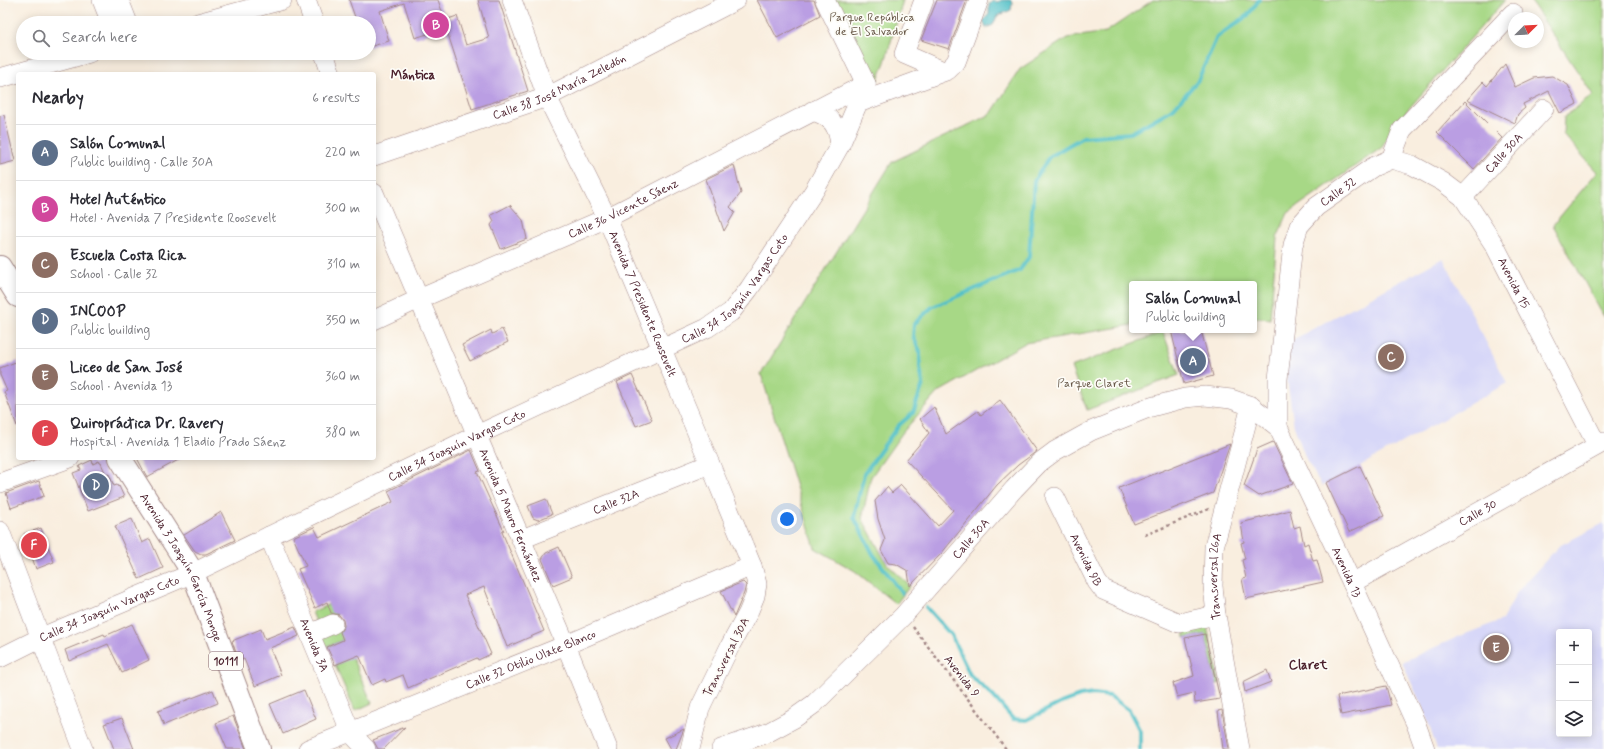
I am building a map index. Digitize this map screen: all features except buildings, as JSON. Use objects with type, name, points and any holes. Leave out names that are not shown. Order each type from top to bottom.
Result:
[{"type":"highway","points":[[6,273],[16,292]]},
{"type":"highway","name":"Avenida 3 Joaquín García Monge","points":[[121,460],[193,573],[259,749]]},
{"type":"street","points":[[102,0],[108,16]]},
{"type":"street","points":[[119,0],[125,16]]},
{"type":"street","points":[[224,16],[282,0]]},
{"type":"street","points":[[306,0],[312,16]]},
{"type":"street","name":"Avenida 7 Presidente Roosevelt","points":[[512,0],[547,97],[607,218],[752,566]]},
{"type":"street","name":"Calle 38 José María Zeledón","points":[[376,155],[547,97],[736,0]]},
{"type":"street","points":[[825,0],[866,84]]},
{"type":"street","points":[[924,0],[904,54],[943,71]]},
{"type":"street","points":[[858,103],[948,70],[956,62],[979,0]]},
{"type":"street","points":[[1391,159],[1402,130],[1508,18]]},
{"type":"street","points":[[21,72],[64,60]]},
{"type":"street","points":[[326,60],[330,72]]},
{"type":"street","points":[[0,78],[16,74]]},
{"type":"street","name":"Calle 34 Joaquín Vargas Coto","points":[[0,658],[42,638],[193,573],[477,435],[707,328],[731,312],[749,289],[814,191],[840,145],[866,84]]},
{"type":"street","name":"Calle 36 Vicente Sáenz","points":[[376,319],[607,218],[866,84]]},
{"type":"street","name":"Calle 30A","points":[[1463,197],[1544,109]]},
{"type":"street","points":[[812,111],[825,116],[836,126],[840,145]]},
{"type":"street","name":"Avenida 15","points":[[1391,159],[1412,165],[1443,182],[1463,197],[1495,246],[1601,443]]},
{"type":"street","name":"Calle 32","points":[[1278,427],[1278,379],[1293,245],[1298,226],[1316,207],[1373,166],[1391,159]]},
{"type":"street","name":"Avenida 5 Mauro Fernández","points":[[376,198],[522,539],[608,749]]},
{"type":"street","name":"Calle 30A","points":[[721,749],[767,733],[793,719],[814,704],[903,616],[1014,489],[1039,463],[1055,451],[1097,428],[1151,407],[1185,398],[1205,396],[1231,399],[1251,406]]},
{"type":"street","name":"Avenida 13","points":[[1251,406],[1278,427],[1352,583],[1416,724],[1425,749]]},
{"type":"street","name":"Transversal 26A","points":[[1240,749],[1216,615],[1213,586],[1214,547],[1251,406]]},
{"type":"street","name":"Calle 30","points":[[1352,583],[1601,443]]},
{"type":"street","points":[[0,483],[64,460]]},
{"type":"street","name":"Calle 32A","points":[[522,539],[710,464]]},
{"type":"street","name":"Avenida 9B","points":[[1055,497],[1097,582],[1103,590],[1179,623],[1216,615]]},
{"type":"street","points":[[0,531],[83,749]]},
{"type":"street","name":"Avenida 3A","points":[[269,536],[351,733],[366,749]]},
{"type":"street","name":"Calle 32 Otilio Ulate Blanco","points":[[308,749],[351,733],[566,645],[752,566]]},
{"type":"street","name":"Transversal 30A","points":[[690,749],[700,708],[748,613],[755,596],[757,584],[752,566]]},
{"type":"street","points":[[310,634],[333,624]]},
{"type":"path","points":[[1145,535],[1226,501]]},
{"type":"path","name":"Avenida 9","points":[[903,616],[1006,749]]},
{"type":"shaded area","points":[[1443,258],[1507,383],[1322,486],[1306,459],[1294,426],[1286,372],[1289,342]]},
{"type":"shaded area","points":[[1604,523],[1604,749],[1437,749],[1425,713],[1402,662],[1460,636],[1502,620],[1518,591],[1559,546]]},
{"type":"green space","name":"Parque República de El Salvador","points":[[833,0],[903,0],[885,62],[875,88]]},
{"type":"green space","points":[[1153,0],[1505,0],[1396,123],[1381,148],[1288,213],[1277,238],[1270,319],[1257,317],[1257,281],[1129,281],[1129,326],[1025,343],[937,393],[903,432],[871,477],[862,518],[887,564],[910,586],[896,604],[855,571],[815,548],[761,374],[892,162],[991,114],[1020,69],[1067,38],[1106,32]]},
{"type":"green space","points":[[1530,0],[1604,0],[1604,317],[1553,225],[1597,172],[1563,134],[1564,117],[1593,95],[1544,21],[1544,12],[1538,12]]},
{"type":"green space","name":"Parque Claret","points":[[1163,333],[1179,375],[1087,410],[1071,367]]},
{"type":"green space","points":[[336,601],[341,612],[333,616],[339,629],[347,625],[352,636],[327,647],[312,612]]},
{"type":"green space","points":[[1207,627],[1220,683],[1217,684],[1205,634],[1185,638],[1184,628]]},
{"type":"green space","points":[[352,657],[372,703],[355,711],[335,665]]},
{"type":"water","points":[[1002,0],[1011,0],[1011,10],[997,16],[993,25],[986,28],[983,21],[989,14],[989,4],[993,1],[998,2]]},
{"type":"waterway","points":[[902,593],[873,554],[854,517],[864,474],[898,426],[913,413],[923,384],[920,368],[920,351],[913,337],[914,324],[932,307],[1020,270],[1029,257],[1034,181],[1049,157],[1083,137],[1131,133],[1174,108],[1198,80],[1217,37],[1248,15],[1259,0]]},
{"type":"waterway","points":[[926,607],[951,635],[970,675],[993,696],[1013,719],[1026,720],[1061,703],[1080,696],[1093,694],[1110,696],[1129,710],[1140,731],[1140,749]]},
{"type":"place","name":"Hotel Auténtico","points":[[436,25]]},
{"type":"place","name":"Escuela Costa Rica","points":[[1391,357]]},
{"type":"place","name":"Salón Comunal","points":[[1193,361]]},
{"type":"place","name":"INCOOP","points":[[96,486]]},
{"type":"place","name":"Quiropráctica Dr. Ravery","points":[[34,545]]},
{"type":"place","name":"Liceo de San José","points":[[1496,648]]},
{"type":"district","name":"Mántica","points":[[413,74]]},
{"type":"district","name":"Claret","points":[[1308,664]]}]
